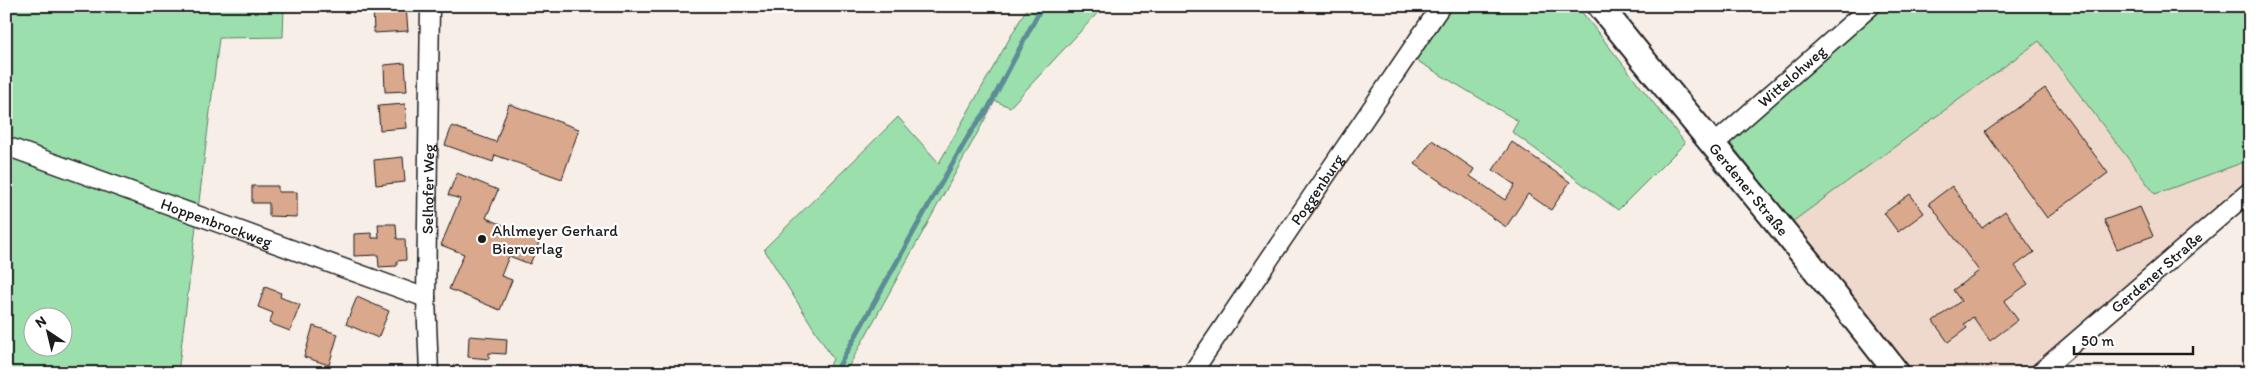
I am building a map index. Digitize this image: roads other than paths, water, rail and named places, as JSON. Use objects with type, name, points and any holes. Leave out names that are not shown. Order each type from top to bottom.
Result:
[{"type":"main road","name":"Gerdener Straße","points":[[1600,6],[1712,146],[1838,297],[1897,373]]},
{"type":"street","name":"Selhofer Weg","points":[[429,373],[426,298],[430,6]]},
{"type":"street","name":"Poggenburg","points":[[1192,373],[1442,6]]},
{"type":"street","name":"Wittelohweg","points":[[1712,146],[1871,6]]},
{"type":"street","name":"Hoppenbrockweg","points":[[6,146],[426,298]]},
{"type":"street","name":"Gerdener Straße","points":[[2039,373],[2250,191]]},
{"type":"waterway","points":[[835,373],[932,199],[972,130],[988,109],[1042,6]]},
{"type":"place","name":"Ahlmeyer Gerhard Bierverlag","points":[[482,239]]}]
